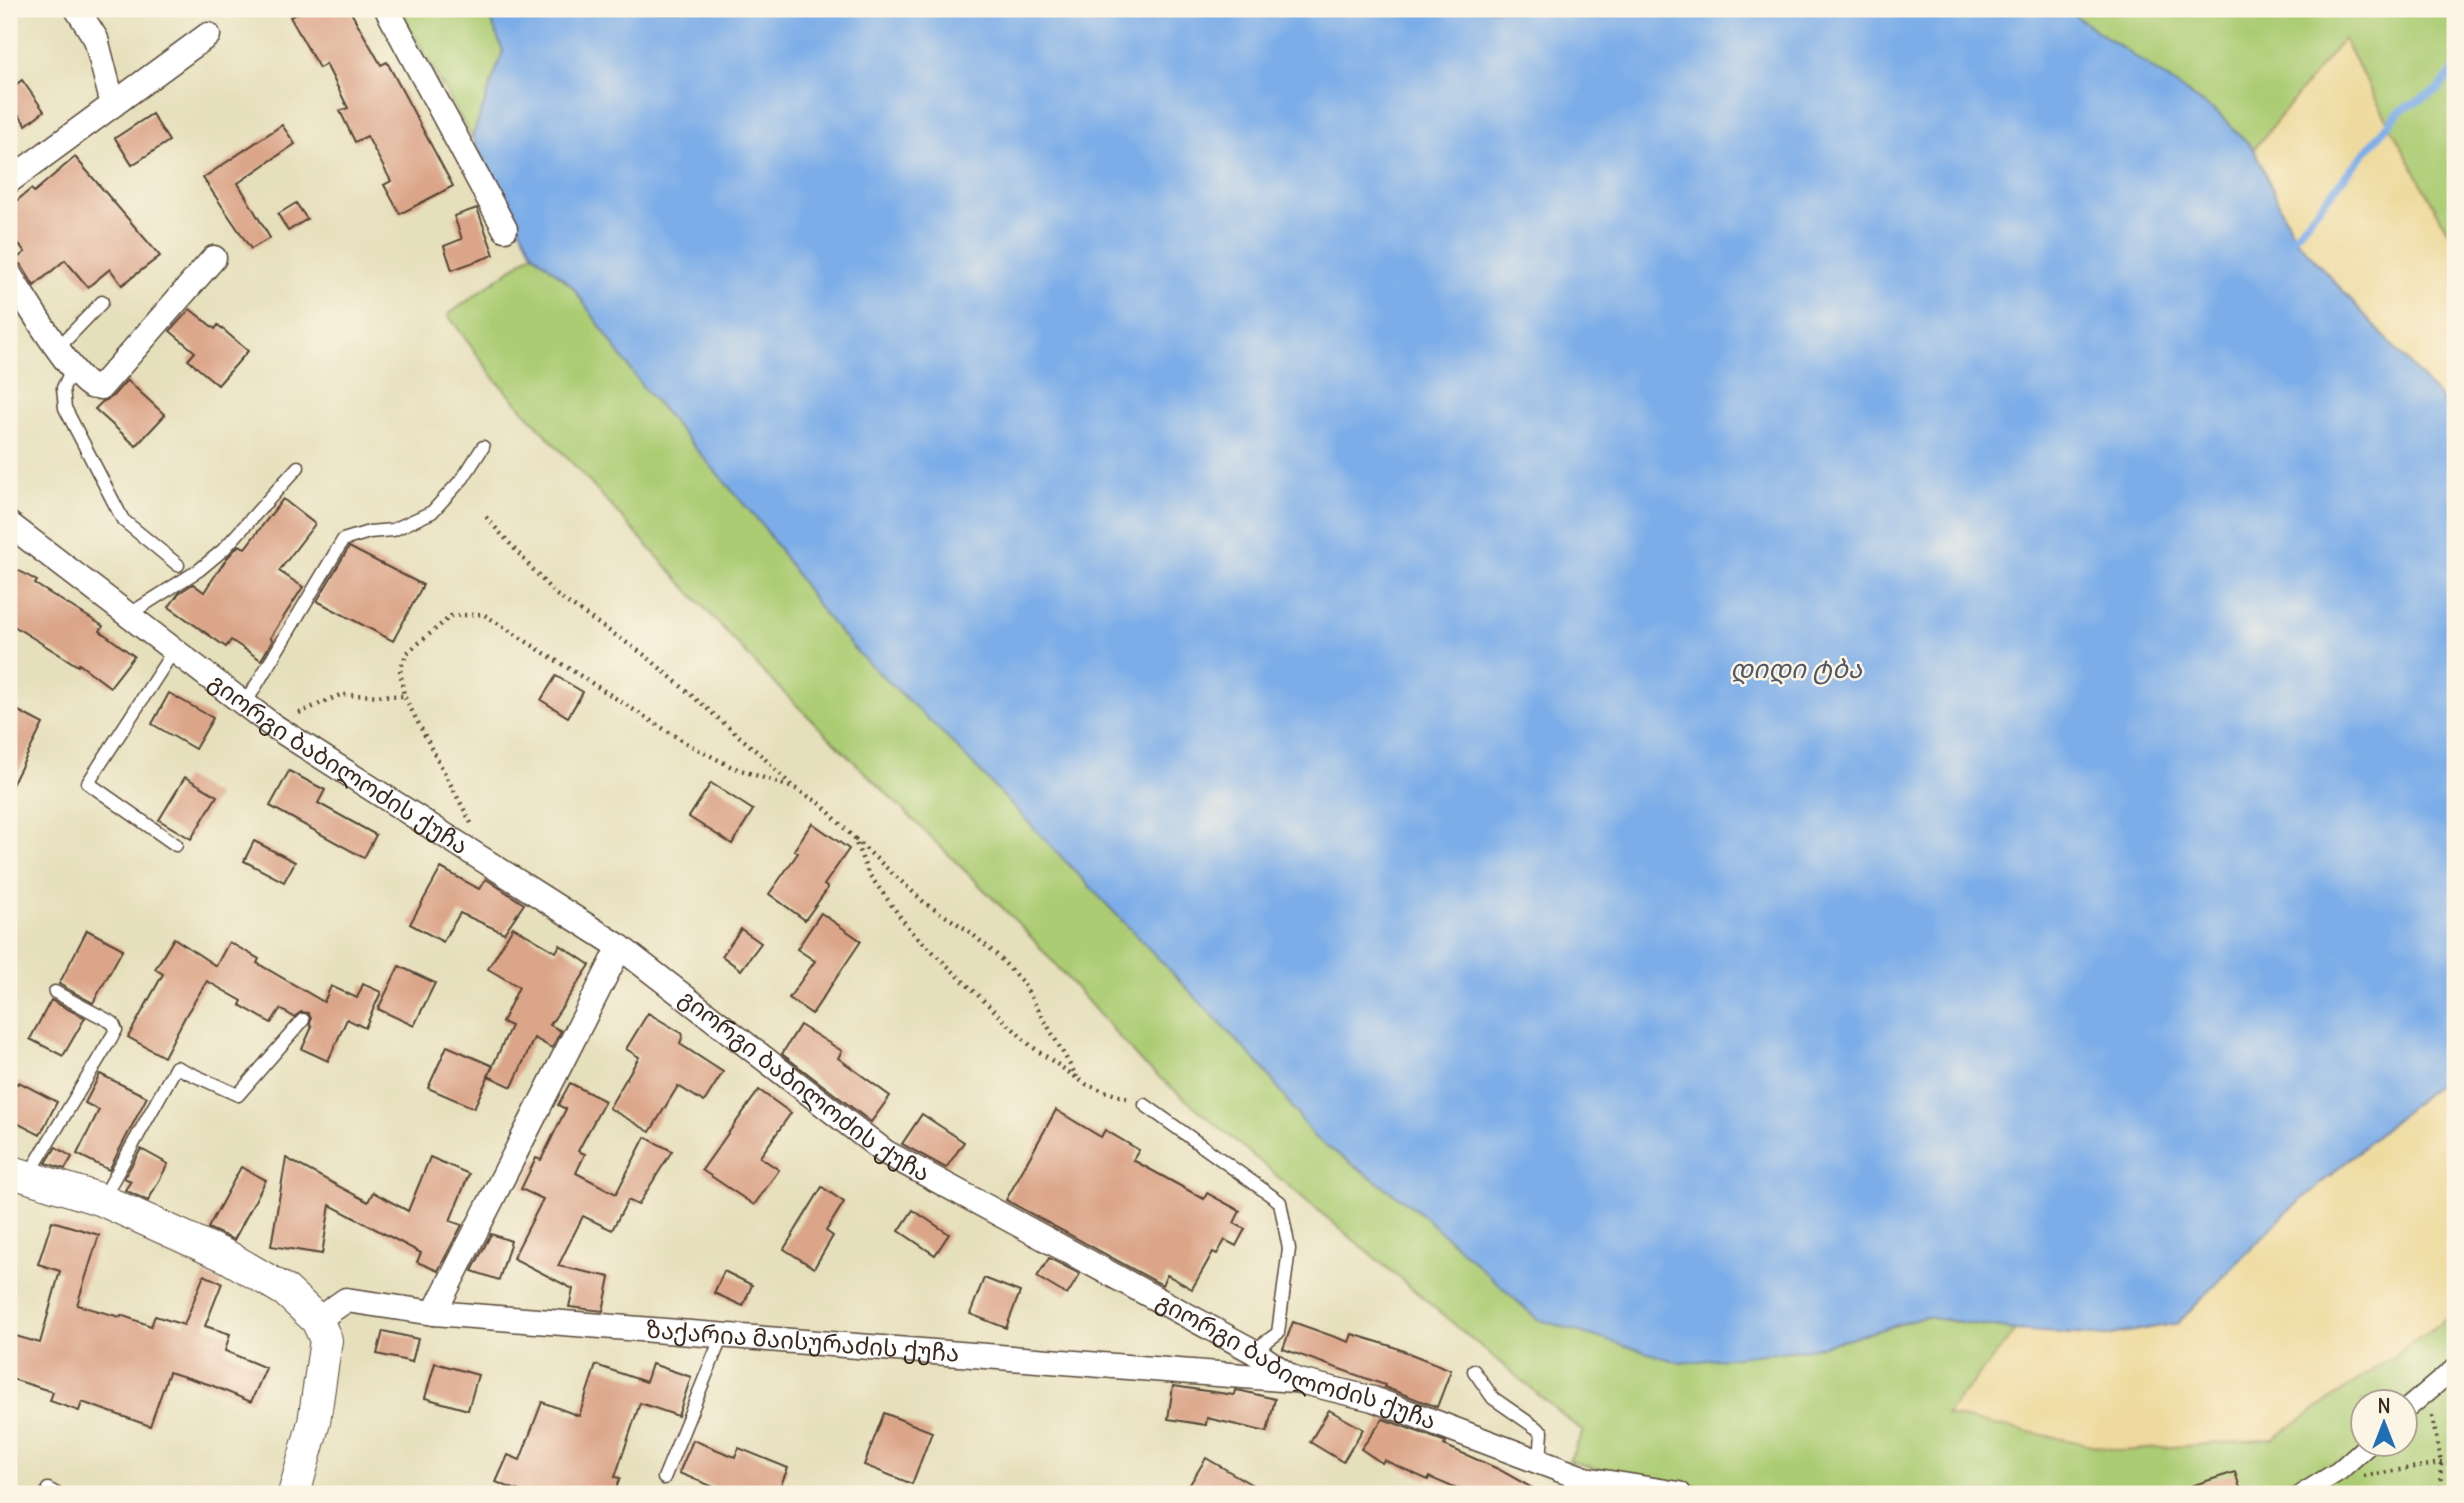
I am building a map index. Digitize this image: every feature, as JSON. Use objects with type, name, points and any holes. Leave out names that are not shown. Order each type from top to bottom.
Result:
[{"type":"street","points":[[77,9],[96,39],[113,105]]},
{"type":"street","points":[[387,9],[505,229]]},
{"type":"street","points":[[9,181],[208,35]]},
{"type":"street","points":[[9,274],[73,367],[92,387],[101,387],[214,258]]},
{"type":"street","name":"გიორგი ბაბილოძის ქუჩა","points":[[9,524],[272,725],[620,947],[885,1152],[1253,1351],[1295,1380],[1373,1399],[1540,1462],[1579,1487],[1678,1494]]},
{"type":"street","points":[[434,1313],[620,947]]},
{"type":"street","points":[[18,1174],[102,1200],[228,1257],[286,1291],[317,1320],[326,1340],[314,1422],[294,1494]]},
{"type":"street","name":"ზაქარია მაისურაძის ქუჩა","points":[[317,1320],[346,1300],[434,1313],[1295,1380]]},
{"type":"street","points":[[2418,1399],[2455,1368]]},
{"type":"street","points":[[2302,1494],[2339,1471],[2353,1458]]},
{"type":"lane","points":[[58,348],[102,302]]},
{"type":"lane","points":[[73,367],[63,388],[65,408],[123,520],[178,565]]},
{"type":"lane","points":[[245,704],[343,540],[369,531],[393,530],[432,512],[463,478],[483,447]]},
{"type":"lane","points":[[128,615],[199,570],[223,550],[298,467]]},
{"type":"lane","points":[[173,650],[88,783],[176,845]]},
{"type":"lane","points":[[18,1174],[116,1030],[113,1023],[55,992]]},
{"type":"lane","points":[[102,1200],[176,1067],[238,1095],[303,1020]]},
{"type":"lane","points":[[1145,1105],[1280,1202],[1289,1249],[1278,1333],[1253,1351]]},
{"type":"lane","points":[[664,1478],[722,1336]]},
{"type":"lane","points":[[1475,1371],[1493,1398],[1542,1432],[1540,1462]]},
{"type":"path","points":[[486,517],[555,594],[646,656],[762,756],[796,789]]},
{"type":"path","points":[[494,866],[404,696],[400,669],[407,653],[451,617],[483,614],[686,744],[733,767],[796,789],[821,804],[926,904],[966,929],[997,955],[1023,984],[1079,1079]]},
{"type":"path","points":[[272,725],[340,695],[404,696]]},
{"type":"path","points":[[854,838],[867,873],[910,930],[1031,1045],[1087,1085],[1145,1105]]},
{"type":"path","points":[[2427,1391],[2441,1463],[2441,1494]]},
{"type":"path","points":[[2339,1471],[2368,1477],[2441,1463],[2455,1463]]},
{"type":"green space","points":[[399,9],[487,9],[503,51],[472,138]]},
{"type":"green space","points":[[2065,9],[2455,9],[2455,245],[2343,40],[2254,149],[2220,115]]},
{"type":"green space","points":[[533,253],[572,286],[645,390],[763,526],[823,613],[858,653],[946,736],[1264,1069],[1314,1137],[1417,1210],[1810,1349],[1925,1317],[2016,1330],[2178,1323],[2455,1069],[2455,1494],[1743,1494],[1620,1475],[1569,1461],[1583,1432],[1141,1062],[1023,928],[764,673],[496,380],[448,315]]},
{"type":"sand","points":[[2343,39],[2455,245],[2455,415],[2294,237],[2254,149]]},
{"type":"sand","points":[[2455,1069],[2455,1313],[2273,1439],[2121,1451],[1946,1415],[2016,1330],[2105,1336],[2178,1323],[2286,1213]]},
{"type":"water","name":"დიდი ტბა","points":[[487,9],[2065,9],[2220,115],[2254,149],[2294,237],[2455,415],[2455,1069],[2286,1213],[2178,1323],[2105,1336],[2016,1330],[1925,1317],[1810,1349],[1681,1363],[1537,1319],[1417,1210],[1314,1137],[1264,1069],[946,736],[858,653],[823,613],[763,526],[645,390],[572,286],[533,253],[472,138],[503,51]]},
{"type":"building","points":[[305,9],[349,9],[381,65],[387,62],[453,186],[400,214],[384,185],[391,181],[367,136],[355,142],[340,111],[348,108],[326,64],[319,68],[290,17]]},
{"type":"building","points":[[22,80],[44,111],[26,125],[9,101],[9,90]]},
{"type":"building","points":[[152,114],[169,141],[132,165],[115,138]]},
{"type":"building","points":[[282,125],[295,144],[238,183],[270,238],[251,249],[203,178]]},
{"type":"building","points":[[75,157],[160,256],[122,285],[110,269],[88,287],[65,260],[34,286],[22,266],[15,260],[25,252],[9,232],[9,207],[31,189],[34,192]]},
{"type":"building","points":[[296,203],[307,219],[288,231],[278,214]]},
{"type":"building","points":[[477,208],[494,255],[452,270],[444,246],[462,239],[454,216]]},
{"type":"building","points":[[190,309],[215,329],[218,325],[248,351],[218,385],[188,360],[195,352],[170,331]]},
{"type":"building","points":[[127,380],[165,415],[136,446],[95,409],[112,397]]},
{"type":"building","points":[[283,499],[315,524],[279,571],[303,587],[270,638],[273,640],[261,660],[231,640],[226,647],[169,607],[179,593],[193,584],[204,592],[227,558],[239,545],[245,548]]},
{"type":"building","points":[[349,547],[423,585],[393,641],[317,601]]},
{"type":"building","points":[[9,565],[103,626],[100,631],[134,656],[110,687],[79,664],[78,666],[9,623]]},
{"type":"building","points":[[556,676],[583,692],[568,717],[541,700]]},
{"type":"building","points":[[169,693],[213,718],[195,749],[152,724]]},
{"type":"building","points":[[9,706],[43,724],[9,791]]},
{"type":"building","points":[[289,771],[325,790],[318,803],[376,835],[364,858],[270,806]]},
{"type":"building","points":[[185,777],[217,796],[191,839],[159,820]]},
{"type":"building","points":[[711,783],[753,810],[732,844],[689,817]]},
{"type":"building","points":[[812,823],[849,849],[824,885],[828,888],[805,920],[769,894],[798,853],[794,850]]},
{"type":"building","points":[[254,841],[295,862],[284,882],[244,861]]},
{"type":"building","points":[[441,868],[479,889],[486,879],[524,904],[504,933],[460,913],[443,942],[410,924]]},
{"type":"building","points":[[821,913],[861,941],[812,1014],[789,998],[815,961],[797,949]]},
{"type":"building","points":[[513,927],[556,952],[560,945],[590,965],[550,1025],[561,1031],[552,1048],[534,1038],[512,1087],[488,1076],[511,1026],[502,1022],[519,987],[488,969]]},
{"type":"building","points":[[741,929],[761,943],[741,970],[722,956]]},
{"type":"building","points":[[87,930],[123,949],[93,1003],[59,984]]},
{"type":"building","points":[[174,938],[216,966],[229,942],[259,959],[257,963],[324,1002],[331,986],[357,998],[363,984],[381,992],[365,1028],[347,1019],[328,1061],[302,1049],[312,1027],[308,1013],[301,1012],[294,1017],[280,1009],[271,1023],[240,1005],[242,1001],[207,981],[164,1057],[128,1037],[163,974],[155,969]]},
{"type":"building","points":[[399,966],[435,983],[414,1026],[378,1009]]},
{"type":"building","points":[[51,1000],[85,1018],[63,1056],[30,1039]]},
{"type":"building","points":[[648,1013],[683,1034],[680,1044],[723,1072],[704,1102],[678,1086],[650,1132],[609,1108],[639,1057],[626,1049]]},
{"type":"building","points":[[800,1025],[842,1051],[838,1058],[890,1096],[871,1122],[782,1054]]},
{"type":"building","points":[[447,1046],[493,1066],[474,1108],[428,1088]]},
{"type":"building","points":[[100,1074],[147,1097],[109,1170],[77,1154],[99,1110],[85,1103]]},
{"type":"building","points":[[9,1080],[18,1084],[19,1082],[57,1102],[40,1135],[9,1119]]},
{"type":"building","points":[[570,1083],[605,1101],[578,1151],[585,1154],[576,1173],[616,1194],[645,1137],[672,1151],[638,1205],[628,1200],[612,1230],[583,1216],[558,1266],[610,1277],[603,1311],[569,1307],[573,1289],[513,1258],[543,1199],[521,1189],[536,1158],[541,1160],[566,1109],[558,1105]]},
{"type":"building","points":[[759,1090],[791,1113],[760,1157],[779,1170],[754,1205],[702,1170]]},
{"type":"building","points":[[1056,1110],[1101,1137],[1105,1130],[1139,1150],[1133,1160],[1204,1199],[1207,1193],[1240,1211],[1234,1223],[1245,1229],[1236,1246],[1225,1240],[1217,1254],[1213,1252],[1192,1289],[1167,1275],[1162,1285],[1006,1200]]},
{"type":"building","points":[[922,1114],[964,1142],[946,1168],[902,1144]]},
{"type":"building","points":[[56,1147],[72,1157],[65,1169],[46,1163]]},
{"type":"building","points":[[141,1149],[168,1164],[148,1201],[125,1190],[131,1181],[124,1178]]},
{"type":"building","points":[[430,1157],[469,1174],[450,1221],[462,1225],[438,1271],[417,1262],[421,1253],[330,1205],[322,1254],[271,1246],[286,1158],[368,1202],[373,1192],[408,1211]]},
{"type":"building","points":[[241,1167],[266,1180],[234,1240],[208,1228]]},
{"type":"building","points":[[822,1187],[844,1202],[826,1231],[833,1236],[814,1268],[784,1249]]},
{"type":"building","points":[[913,1210],[949,1234],[935,1255],[899,1231]]},
{"type":"building","points":[[52,1221],[99,1235],[77,1305],[120,1317],[121,1315],[151,1326],[155,1316],[184,1325],[204,1275],[222,1283],[205,1326],[230,1334],[225,1351],[266,1368],[251,1402],[211,1385],[169,1372],[150,1426],[82,1402],[79,1411],[50,1401],[53,1392],[9,1378],[9,1334],[40,1343],[60,1271],[38,1264]]},
{"type":"building","points":[[491,1234],[511,1241],[499,1280],[472,1271]]},
{"type":"building","points":[[1049,1258],[1080,1274],[1067,1295],[1037,1277]]},
{"type":"building","points":[[724,1271],[752,1285],[743,1306],[714,1293]]},
{"type":"building","points":[[984,1278],[1020,1292],[1006,1328],[970,1314]]},
{"type":"building","points":[[1293,1322],[1349,1342],[1352,1334],[1451,1370],[1437,1407],[1384,1387],[1385,1385],[1283,1349]]},
{"type":"building","points":[[383,1331],[418,1339],[412,1362],[377,1354]]},
{"type":"building","points":[[435,1363],[478,1375],[468,1410],[425,1398]]},
{"type":"building","points":[[652,1364],[691,1377],[678,1416],[640,1403],[615,1477],[620,1478],[614,1494],[526,1494],[496,1482],[508,1455],[520,1460],[542,1402],[579,1416],[596,1365],[646,1382]]},
{"type":"building","points":[[1173,1386],[1234,1395],[1235,1390],[1275,1399],[1267,1432],[1207,1418],[1206,1425],[1168,1419]]},
{"type":"building","points":[[1329,1410],[1363,1429],[1343,1462],[1310,1442]]},
{"type":"building","points":[[884,1413],[932,1432],[912,1484],[864,1465]]},
{"type":"building","points":[[1383,1419],[1446,1442],[1444,1445],[1498,1469],[1543,1494],[1469,1494],[1429,1477],[1428,1480],[1384,1460],[1382,1463],[1361,1449]]},
{"type":"building","points":[[693,1440],[735,1457],[739,1448],[788,1468],[777,1494],[731,1494],[679,1473]]},
{"type":"building","points":[[1206,1458],[1268,1494],[1184,1494]]},
{"type":"building","points":[[2235,1472],[2242,1494],[2178,1494],[2178,1490]]},
{"type":"waterway","points":[[2294,237],[2400,111],[2438,90],[2455,69]]}]
